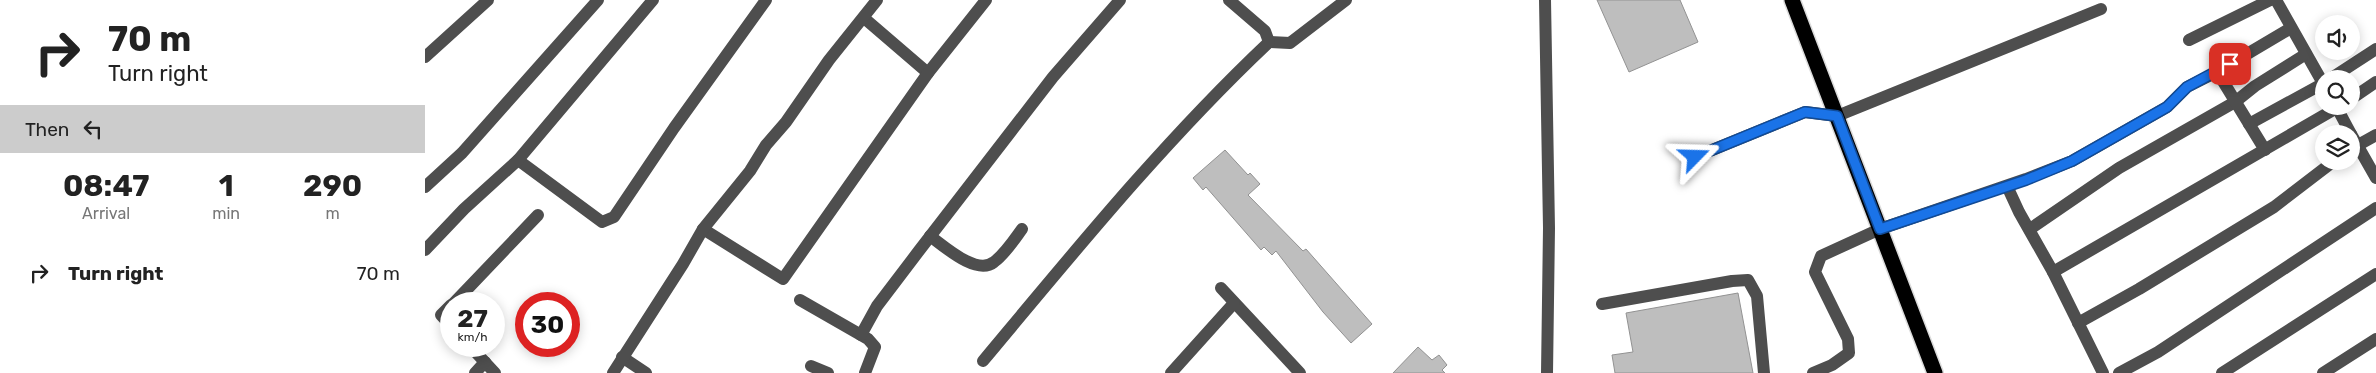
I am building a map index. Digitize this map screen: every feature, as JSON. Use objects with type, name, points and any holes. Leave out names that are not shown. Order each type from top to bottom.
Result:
[{"type":"highway","points":[[1792,0],[1935,373]]},
{"type":"street","points":[[425,57],[488,0]]},
{"type":"street","points":[[425,187],[461,153],[598,0]]},
{"type":"street","points":[[425,250],[465,209],[518,160],[653,0]]},
{"type":"street","points":[[518,160],[602,222],[614,217],[674,128],[766,0]]},
{"type":"street","points":[[613,373],[703,229],[749,170],[765,145],[804,99],[829,60],[877,0]]},
{"type":"street","points":[[703,229],[783,279],[928,73],[986,0]]},
{"type":"street","points":[[861,335],[877,306],[930,236],[1053,77],[1120,0]]},
{"type":"street","points":[[1229,0],[1265,30],[1269,42]]},
{"type":"street","points":[[983,361],[1088,235],[1179,135],[1269,42],[1290,43],[1346,0]]},
{"type":"street","points":[[1545,0],[1549,228],[1547,373]]},
{"type":"street","points":[[2189,40],[2270,0]]},
{"type":"street","points":[[2275,0],[2316,70]]},
{"type":"street","points":[[1695,157],[1805,112],[1837,116],[2101,9]]},
{"type":"street","points":[[864,18],[928,73]]},
{"type":"street","points":[[1813,373],[1832,365],[1849,353],[1848,339],[1815,272],[1821,256],[1880,229],[2007,186],[2072,161],[2167,107],[2187,87],[2215,73],[2291,28]]},
{"type":"street","points":[[2344,70],[2376,49]]},
{"type":"street","points":[[2030,229],[2119,168],[2235,102],[2255,86],[2306,54]]},
{"type":"street","points":[[2215,73],[2221,78],[2265,150]]},
{"type":"street","points":[[2360,93],[2376,82]]},
{"type":"street","points":[[2249,124],[2315,88]]},
{"type":"street","points":[[2053,272],[2324,115]]},
{"type":"street","points":[[2360,145],[2376,135]]},
{"type":"street","points":[[2360,155],[2376,178]]},
{"type":"street","points":[[2079,323],[2139,289],[2273,207],[2322,170]]},
{"type":"street","points":[[2007,186],[2019,212],[2053,272],[2103,373]]},
{"type":"street","points":[[2119,373],[2158,352],[2376,208]]},
{"type":"street","points":[[464,292],[538,215]]},
{"type":"street","points":[[930,236],[960,258],[974,265],[985,267],[994,262],[1022,229]]},
{"type":"street","points":[[2221,373],[2376,274]]},
{"type":"street","points":[[1602,304],[1748,280],[1757,296],[1764,373]]},
{"type":"street","points":[[1221,288],[1300,373]]},
{"type":"street","points":[[800,300],[861,335],[875,347],[865,373]]},
{"type":"street","points":[[1171,373],[1234,303]]},
{"type":"street","points":[[2323,373],[2376,339]]},
{"type":"street","points":[[480,357],[495,373]]},
{"type":"street","points":[[622,357],[646,373]]},
{"type":"street","points":[[475,373],[485,362]]},
{"type":"street","points":[[811,366],[827,373]]},
{"type":"building","points":[[1597,0],[1680,0],[1698,42],[1629,72]]},
{"type":"building","points":[[1225,150],[1248,175],[1250,173],[1260,184],[1248,195],[1303,251],[1306,249],[1372,324],[1351,343],[1323,312],[1276,251],[1272,255],[1264,247],[1261,250],[1206,187],[1203,190],[1193,178]]},
{"type":"building","points":[[1738,293],[1753,373],[1615,373],[1612,355],[1633,352],[1626,313]]},
{"type":"building","points":[[1418,347],[1432,360],[1439,355],[1447,365],[1442,370],[1445,373],[1393,373]]},
{"type":"route","points":[[1695,157],[1805,112],[1837,116],[1880,229],[2026,180],[2072,161],[2167,107],[2187,87],[2230,64]]}]
